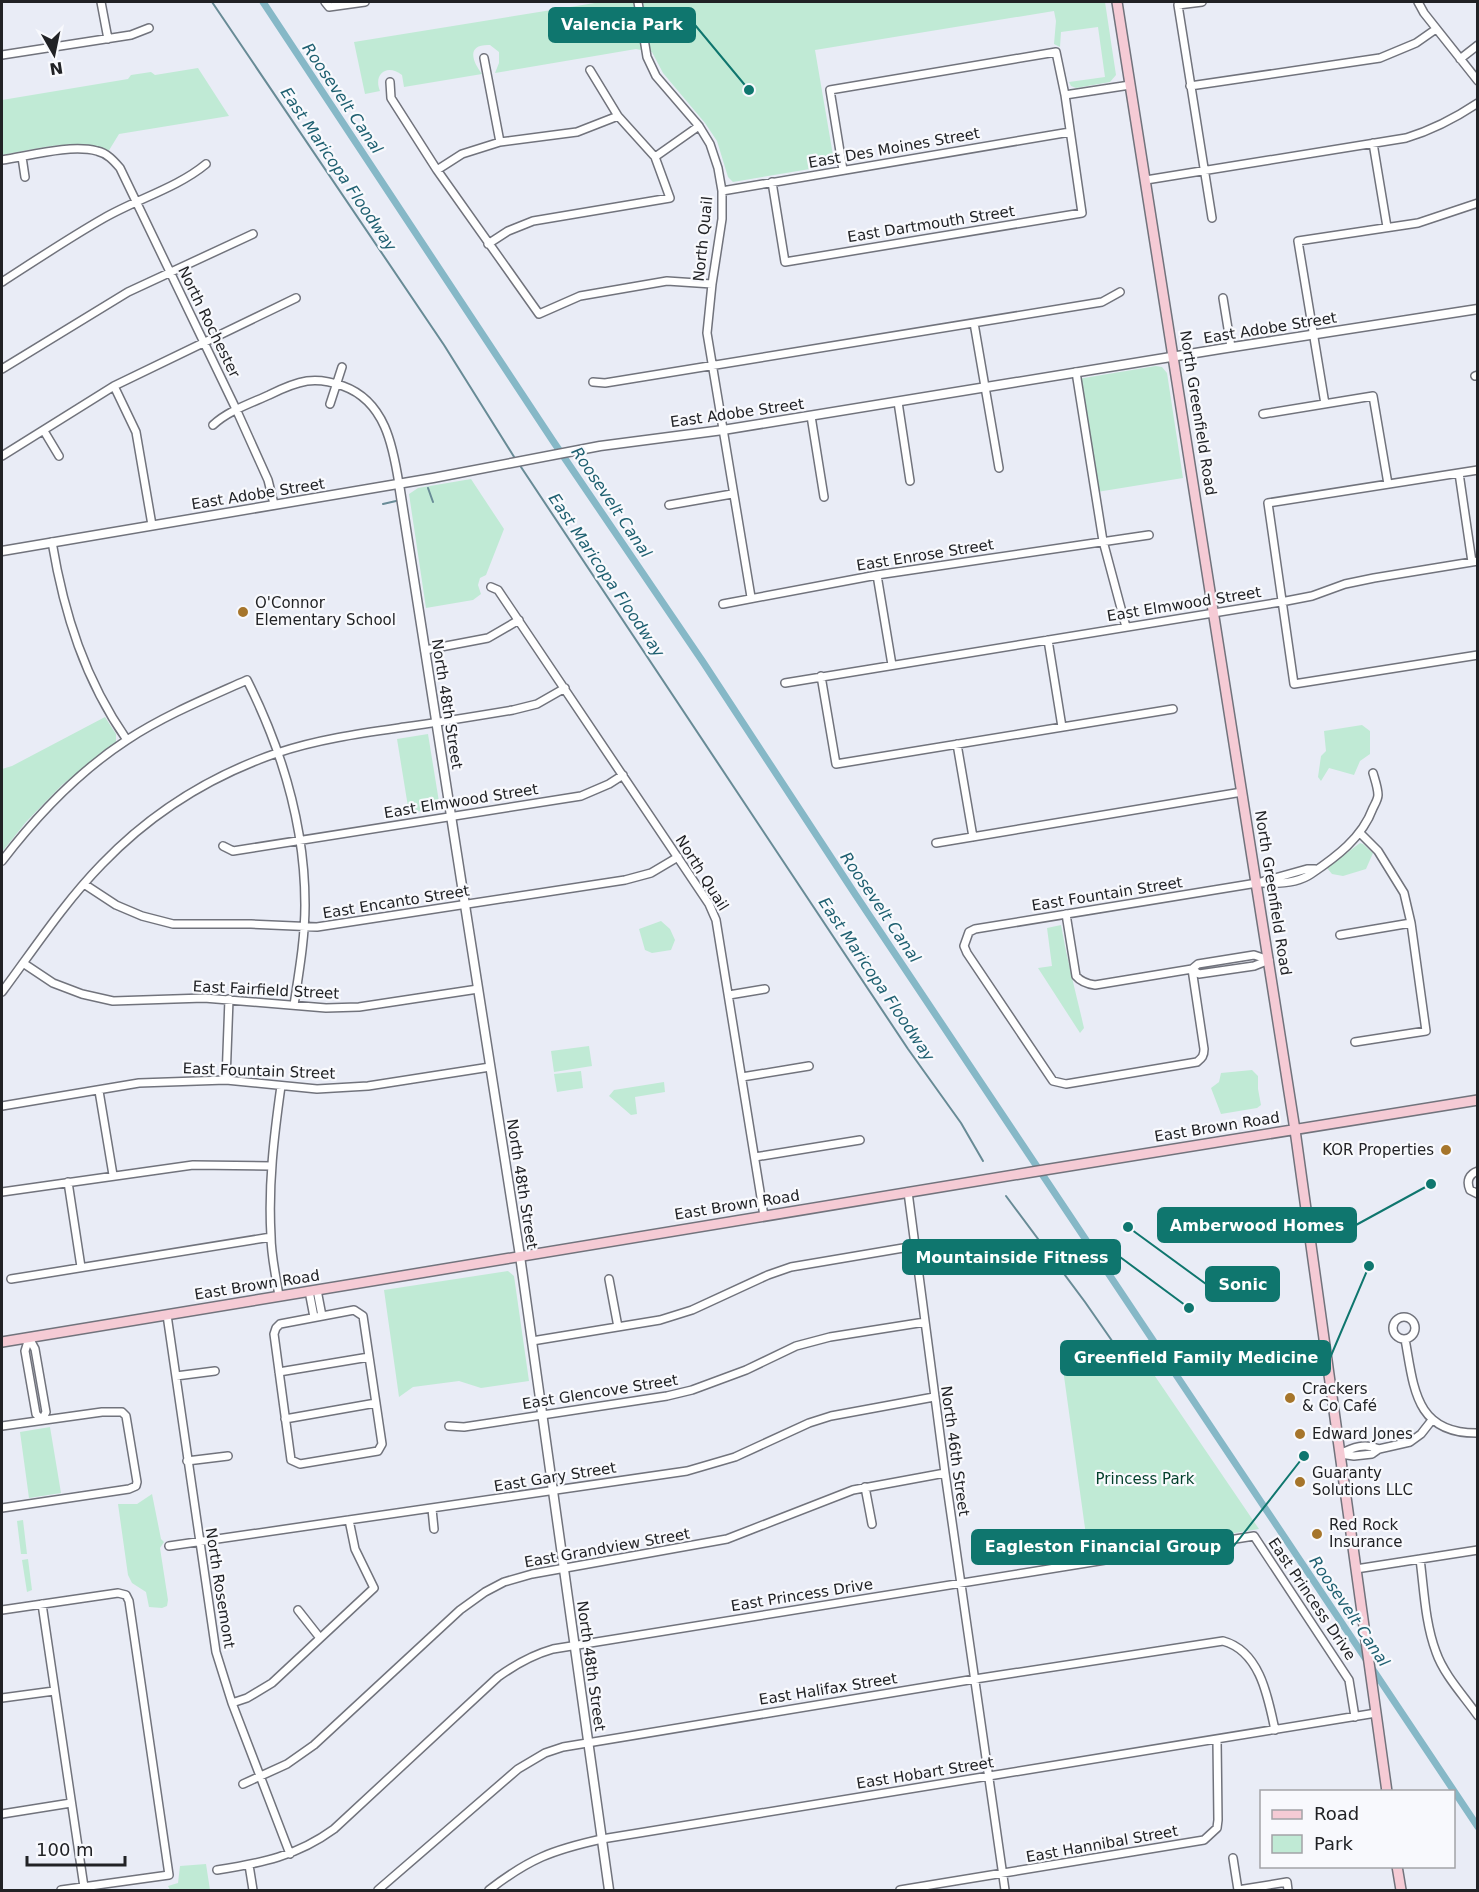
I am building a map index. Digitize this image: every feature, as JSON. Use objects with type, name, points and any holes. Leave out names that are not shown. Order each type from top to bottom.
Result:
[{"type":"main road","name":"North Greenfield Road","points":[[1117,2],[1295,1130],[1387,1790]]},
{"type":"main road","name":"East Brown Road","points":[[2,1342],[1039,1170],[1478,1100]]},
{"type":"main road","points":[[1397,1868],[1401,1890]]},
{"type":"street","points":[[101,2],[108,39]]},
{"type":"street","points":[[327,4],[365,2]]},
{"type":"street","name":"North Quail","points":[[638,2],[647,57],[656,76],[699,126],[710,144],[718,168],[722,190],[722,219],[707,333],[723,430]]},
{"type":"street","points":[[1202,2],[1178,5],[1212,218]]},
{"type":"street","points":[[1418,2],[1436,29],[1478,81]]},
{"type":"street","points":[[2,55],[131,35],[149,28]]},
{"type":"street","points":[[1190,86],[1380,58],[1416,43],[1436,29]]},
{"type":"street","points":[[1460,59],[1478,45]]},
{"type":"street","points":[[843,170],[830,90],[1056,51],[1070,132]]},
{"type":"street","points":[[484,58],[500,142]]},
{"type":"street","points":[[488,244],[508,231],[534,221],[670,198],[655,157],[618,116],[590,70]]},
{"type":"street","points":[[390,82],[391,98],[437,170],[538,314],[568,300],[591,294],[667,281],[712,284]]},
{"type":"street","points":[[1065,95],[1130,85]]},
{"type":"street","points":[[1146,180],[1406,138],[1432,131],[1478,103]]},
{"type":"street","points":[[437,170],[462,154],[500,142],[577,132],[618,116]]},
{"type":"street","points":[[655,157],[699,126]]},
{"type":"street","name":"East Des Moines Street","points":[[722,190],[1070,132]]},
{"type":"street","name":"East Dartmouth Street","points":[[772,182],[785,262],[1082,213],[1070,132]]},
{"type":"street","points":[[1373,143],[1387,227]]},
{"type":"street","name":"North Rochester","points":[[22,157],[69,149],[84,149],[99,151],[120,168],[236,410],[268,480],[274,504]]},
{"type":"street","points":[[2,160],[22,157],[24,177]]},
{"type":"street","points":[[2,282],[104,218],[137,200],[190,177],[206,164]]},
{"type":"street","points":[[1325,404],[1298,241],[1418,223],[1478,202]]},
{"type":"street","points":[[2,369],[128,292],[253,234]]},
{"type":"street","points":[[593,382],[605,383],[1102,302],[1120,292]]},
{"type":"street","points":[[2,456],[114,386],[296,298]]},
{"type":"street","points":[[1223,298],[1231,347]]},
{"type":"street","name":"East Adobe Street","points":[[2,551],[503,466],[636,441],[723,430],[1478,309]]},
{"type":"street","points":[[974,323],[999,468]]},
{"type":"street","points":[[330,404],[342,367]]},
{"type":"street","points":[[1076,372],[1103,541],[1126,627]]},
{"type":"street","points":[[213,425],[221,417],[296,383],[319,380],[337,383],[361,395],[383,421],[393,447],[399,484]]},
{"type":"street","points":[[114,386],[136,432],[152,525]]},
{"type":"street","points":[[1263,414],[1373,396],[1388,484]]},
{"type":"street","points":[[898,402],[910,481]]},
{"type":"street","points":[[811,416],[824,497]]},
{"type":"street","points":[[723,430],[751,597]]},
{"type":"street","points":[[44,431],[59,456]]},
{"type":"street","points":[[1478,470],[1268,503],[1294,684],[1478,655]]},
{"type":"street","points":[[1459,473],[1475,562]]},
{"type":"street","name":"North 48th Street","points":[[399,484],[520,1256],[609,1890]]},
{"type":"street","points":[[669,505],[732,494]]},
{"type":"street","name":"East Enrose Street","points":[[723,604],[877,575],[1149,535]]},
{"type":"street","points":[[52,542],[59,583],[73,634],[109,714],[127,740]]},
{"type":"street","name":"East Elmwood Street","points":[[785,683],[1281,602],[1312,596],[1345,584],[1374,578],[1475,562]]},
{"type":"street","points":[[877,575],[892,665]]},
{"type":"street","name":"North Quail","points":[[491,587],[498,590],[565,688],[709,904],[716,920],[764,1216]]},
{"type":"street","points":[[425,650],[488,638],[519,621]]},
{"type":"street","points":[[1048,640],[1062,727]]},
{"type":"street","points":[[821,676],[836,764],[1173,710]]},
{"type":"street","points":[[2,861],[56,797],[127,740],[179,711],[247,680],[278,752],[291,795],[299,841],[303,878],[303,927],[301,964],[294,1005]]},
{"type":"street","points":[[2,992],[84,884],[115,850],[142,826],[181,798],[230,772],[278,752],[352,735],[521,708],[537,704],[565,688]]},
{"type":"street","points":[[957,744],[973,837]]},
{"type":"street","name":"East Fountain Street","points":[[1192,969],[1204,1054],[1197,1062],[1061,1084],[1053,1081],[964,946],[969,932],[975,929],[1297,876],[1307,869],[1315,869],[1339,854],[1360,833],[1371,815],[1378,796],[1373,773]]},
{"type":"street","name":"East Elmwood Street","points":[[223,846],[232,851],[580,796],[609,784],[623,775]]},
{"type":"street","points":[[936,843],[1242,792]]},
{"type":"street","points":[[1355,1042],[1426,1032],[1411,923],[1404,893],[1378,851],[1360,833]]},
{"type":"street","name":"East Encanto Street","points":[[84,884],[116,905],[141,916],[173,924],[335,926],[625,880],[651,873],[678,857]]},
{"type":"street","points":[[1066,914],[1076,976],[1084,982],[1095,985],[1192,969],[1198,964],[1254,955],[1269,960]]},
{"type":"street","points":[[1340,935],[1411,923]]},
{"type":"street","points":[[1192,969],[1199,974],[1254,966],[1269,960]]},
{"type":"street","points":[[1213,962],[1215,972]]},
{"type":"street","name":"East Fairfield Street","points":[[23,963],[53,983],[81,994],[113,1001],[229,999],[326,1008],[359,1007],[478,989]]},
{"type":"street","points":[[729,995],[765,989]]},
{"type":"street","points":[[226,1080],[229,999]]},
{"type":"street","points":[[742,1077],[809,1066]]},
{"type":"street","name":"East Fountain Street","points":[[2,1106],[139,1083],[226,1080],[317,1089],[368,1086],[490,1067]]},
{"type":"street","points":[[279,1296],[270,1237],[271,1166],[281,1086]]},
{"type":"street","points":[[99,1090],[113,1175]]},
{"type":"street","points":[[755,1157],[860,1140]]},
{"type":"street","points":[[2,1192],[193,1165],[271,1166]]},
{"type":"street","points":[[1478,1171],[1470,1175],[1468,1182],[1470,1190],[1478,1194]]},
{"type":"street","points":[[68,1182],[81,1267]]},
{"type":"street","name":"North 46th Street","points":[[908,1192],[934,1397],[1005,1890]]},
{"type":"street","points":[[11,1279],[270,1237]]},
{"type":"street","points":[[532,1341],[660,1320],[692,1310],[768,1275],[791,1268],[915,1246]]},
{"type":"street","points":[[609,1279],[618,1327]]},
{"type":"street","points":[[313,1291],[318,1317]]},
{"type":"street","points":[[354,1310],[363,1316],[382,1444],[378,1451],[300,1464],[291,1460],[274,1334],[280,1324],[318,1317],[354,1310]]},
{"type":"street","name":"North Rosemont","points":[[167,1315],[216,1652],[232,1703],[290,1854]]},
{"type":"street","name":"East Glencove Street","points":[[449,1426],[464,1428],[667,1396],[692,1390],[746,1370],[796,1346],[830,1337],[924,1322]]},
{"type":"street","points":[[28,1338],[35,1349],[46,1412],[42,1420]]},
{"type":"street","points":[[1406,1340],[1413,1386],[1432,1420],[1452,1431],[1478,1433]]},
{"type":"street","points":[[279,1372],[369,1357]]},
{"type":"street","points":[[176,1376],[215,1371]]},
{"type":"street","name":"East Gary Street","points":[[169,1546],[687,1471],[735,1457],[809,1423],[831,1416],[934,1397]]},
{"type":"street","points":[[285,1419],[376,1403]]},
{"type":"street","points":[[2,1426],[112,1411],[122,1412],[126,1416],[136,1486],[129,1489],[2,1508]]},
{"type":"street","points":[[1340,1454],[1352,1448],[1371,1446],[1379,1449],[1410,1442],[1421,1434],[1432,1420]]},
{"type":"street","points":[[187,1461],[228,1456]]},
{"type":"street","name":"East Grandview Street","points":[[243,1784],[287,1764],[314,1745],[469,1603],[504,1582],[564,1568],[727,1539],[865,1487],[945,1473]]},
{"type":"street","points":[[865,1487],[872,1524]]},
{"type":"street","points":[[432,1509],[434,1529]]},
{"type":"street","points":[[232,1703],[247,1698],[266,1687],[374,1588],[355,1549],[349,1520]]},
{"type":"street","name":"East Princess Drive","points":[[218,1870],[249,1865],[290,1854],[334,1829],[498,1677],[520,1662],[553,1649],[1254,1536],[1349,1680],[1355,1717]]},
{"type":"street","points":[[1356,1569],[1478,1550]]},
{"type":"street","points":[[1420,1559],[1431,1634],[1436,1652],[1478,1716]]},
{"type":"street","points":[[2,1610],[118,1593],[126,1595],[129,1601],[169,1875],[61,1890]]},
{"type":"street","points":[[42,1604],[84,1887]]},
{"type":"street","points":[[297,1610],[320,1638]]},
{"type":"street","name":"East Halifax Street","points":[[378,1890],[529,1761],[562,1747],[1223,1641],[1235,1644],[1263,1680],[1275,1730]]},
{"type":"street","points":[[2,1698],[54,1691]]},
{"type":"street","name":"East Hobart Street","points":[[489,1890],[512,1872],[550,1852],[602,1839],[1376,1713]]},
{"type":"street","name":"East Hannibal Street","points":[[900,1890],[1204,1840],[1217,1828],[1217,1740]]},
{"type":"street","points":[[2,1814],[71,1803]]},
{"type":"street","points":[[1233,1858],[1238,1890],[1287,1882],[1288,1890]]},
{"type":"street","points":[[249,1865],[253,1890]]},
{"type":"green space","points":[[601,2],[1105,2],[1116,75],[1110,82],[1076,88],[1071,86],[1069,82],[1105,77],[1098,27],[1061,32],[1060,47],[1054,44],[1056,21],[1054,11],[815,50],[834,161],[828,166],[733,182],[728,177],[717,141],[663,73],[652,52],[636,49],[495,73],[499,63],[499,52],[490,45],[482,45],[474,50],[473,54],[482,74],[404,87],[402,75],[387,70],[380,75],[378,80],[380,91],[365,94],[354,42]]},
{"type":"green space","points":[[198,68],[229,116],[119,134],[108,152],[82,145],[69,145],[42,147],[2,155],[2,100],[128,79],[131,75],[151,72],[155,75]]},
{"type":"green space","points":[[1156,366],[1162,367],[1167,373],[1183,478],[1097,492],[1078,379]]},
{"type":"green space","points":[[471,479],[504,529],[486,575],[480,578],[478,585],[481,594],[473,600],[426,608],[409,494],[418,488]]},
{"type":"green space","points":[[105,717],[116,734],[116,742],[62,785],[26,822],[2,852],[2,769],[12,766]]},
{"type":"green space","points":[[1362,725],[1370,731],[1370,754],[1360,761],[1354,775],[1329,768],[1321,781],[1318,777],[1321,756],[1326,751],[1324,731]]},
{"type":"green space","points":[[428,734],[440,808],[409,813],[397,739]]},
{"type":"green space","points":[[1360,843],[1373,853],[1366,869],[1343,876],[1332,874],[1327,868]]},
{"type":"green space","points":[[661,921],[670,929],[675,940],[671,950],[652,953],[645,950],[639,929]]},
{"type":"green space","points":[[1061,925],[1084,1028],[1080,1033],[1038,968],[1052,966],[1047,928]]},
{"type":"green space","points":[[589,1046],[592,1066],[554,1072],[551,1051]]},
{"type":"green space","points":[[1252,1070],[1258,1076],[1261,1105],[1257,1108],[1221,1114],[1211,1088],[1219,1082],[1221,1073]]},
{"type":"green space","points":[[581,1071],[583,1088],[557,1092],[554,1074]]},
{"type":"green space","points":[[664,1082],[665,1092],[635,1097],[637,1114],[631,1115],[609,1096],[614,1090]]},
{"type":"green space","points":[[508,1271],[514,1276],[529,1381],[481,1388],[459,1381],[413,1387],[399,1397],[384,1290]]},
{"type":"green space","name":"Princess Park","points":[[1144,1360],[1259,1529],[1089,1557],[1063,1369]]},
{"type":"green space","points":[[50,1427],[61,1493],[29,1498],[20,1432]]},
{"type":"green space","points":[[152,1494],[161,1539],[164,1542],[160,1548],[168,1600],[167,1606],[162,1608],[149,1607],[146,1592],[132,1583],[128,1575],[118,1504],[137,1504]]},
{"type":"green space","points":[[23,1520],[27,1554],[21,1554],[17,1521]]},
{"type":"green space","points":[[28,1559],[32,1590],[27,1592],[22,1560]]},
{"type":"green space","points":[[206,1864],[210,1890],[170,1890],[168,1886],[178,1883],[180,1866]]},
{"type":"waterway","name":"East Maricopa Floodway","points":[[212,2],[444,345],[516,460]]},
{"type":"waterway","name":"Roosevelt Canal","points":[[263,2],[553,441],[703,662],[855,894],[1453,1790]]},
{"type":"waterway","name":"East Maricopa Floodway","points":[[519,464],[908,1049],[961,1123],[983,1161]]},
{"type":"waterway","points":[[428,488],[433,502]]},
{"type":"waterway","points":[[383,504],[396,501]]},
{"type":"waterway","name":"East Maricopa Floodway","points":[[1006,1196],[1117,1348]]},
{"type":"waterway","name":"Roosevelt Canal","points":[[1455,1793],[1478,1827]]},
{"type":"place","name":"Valencia Park","points":[[749,90]]},
{"type":"place","name":"O'Connor Elementary School","points":[[243,612]]},
{"type":"place","name":"KOR Properties","points":[[1446,1150]]},
{"type":"place","name":"Amberwood Homes","points":[[1431,1184]]},
{"type":"place","name":"Sonic","points":[[1128,1227]]},
{"type":"place","name":"Greenfield Family Medicine","points":[[1369,1266]]},
{"type":"place","name":"Mountainside Fitness","points":[[1189,1308]]},
{"type":"place","name":"Crackers & Co Café","points":[[1290,1398]]},
{"type":"place","name":"Edward Jones","points":[[1300,1434]]},
{"type":"place","name":"Eagleston Financial Group","points":[[1304,1456]]},
{"type":"place","name":"Guaranty Solutions LLC","points":[[1300,1482]]},
{"type":"place","name":"Red Rock Insurance","points":[[1317,1534]]}]
